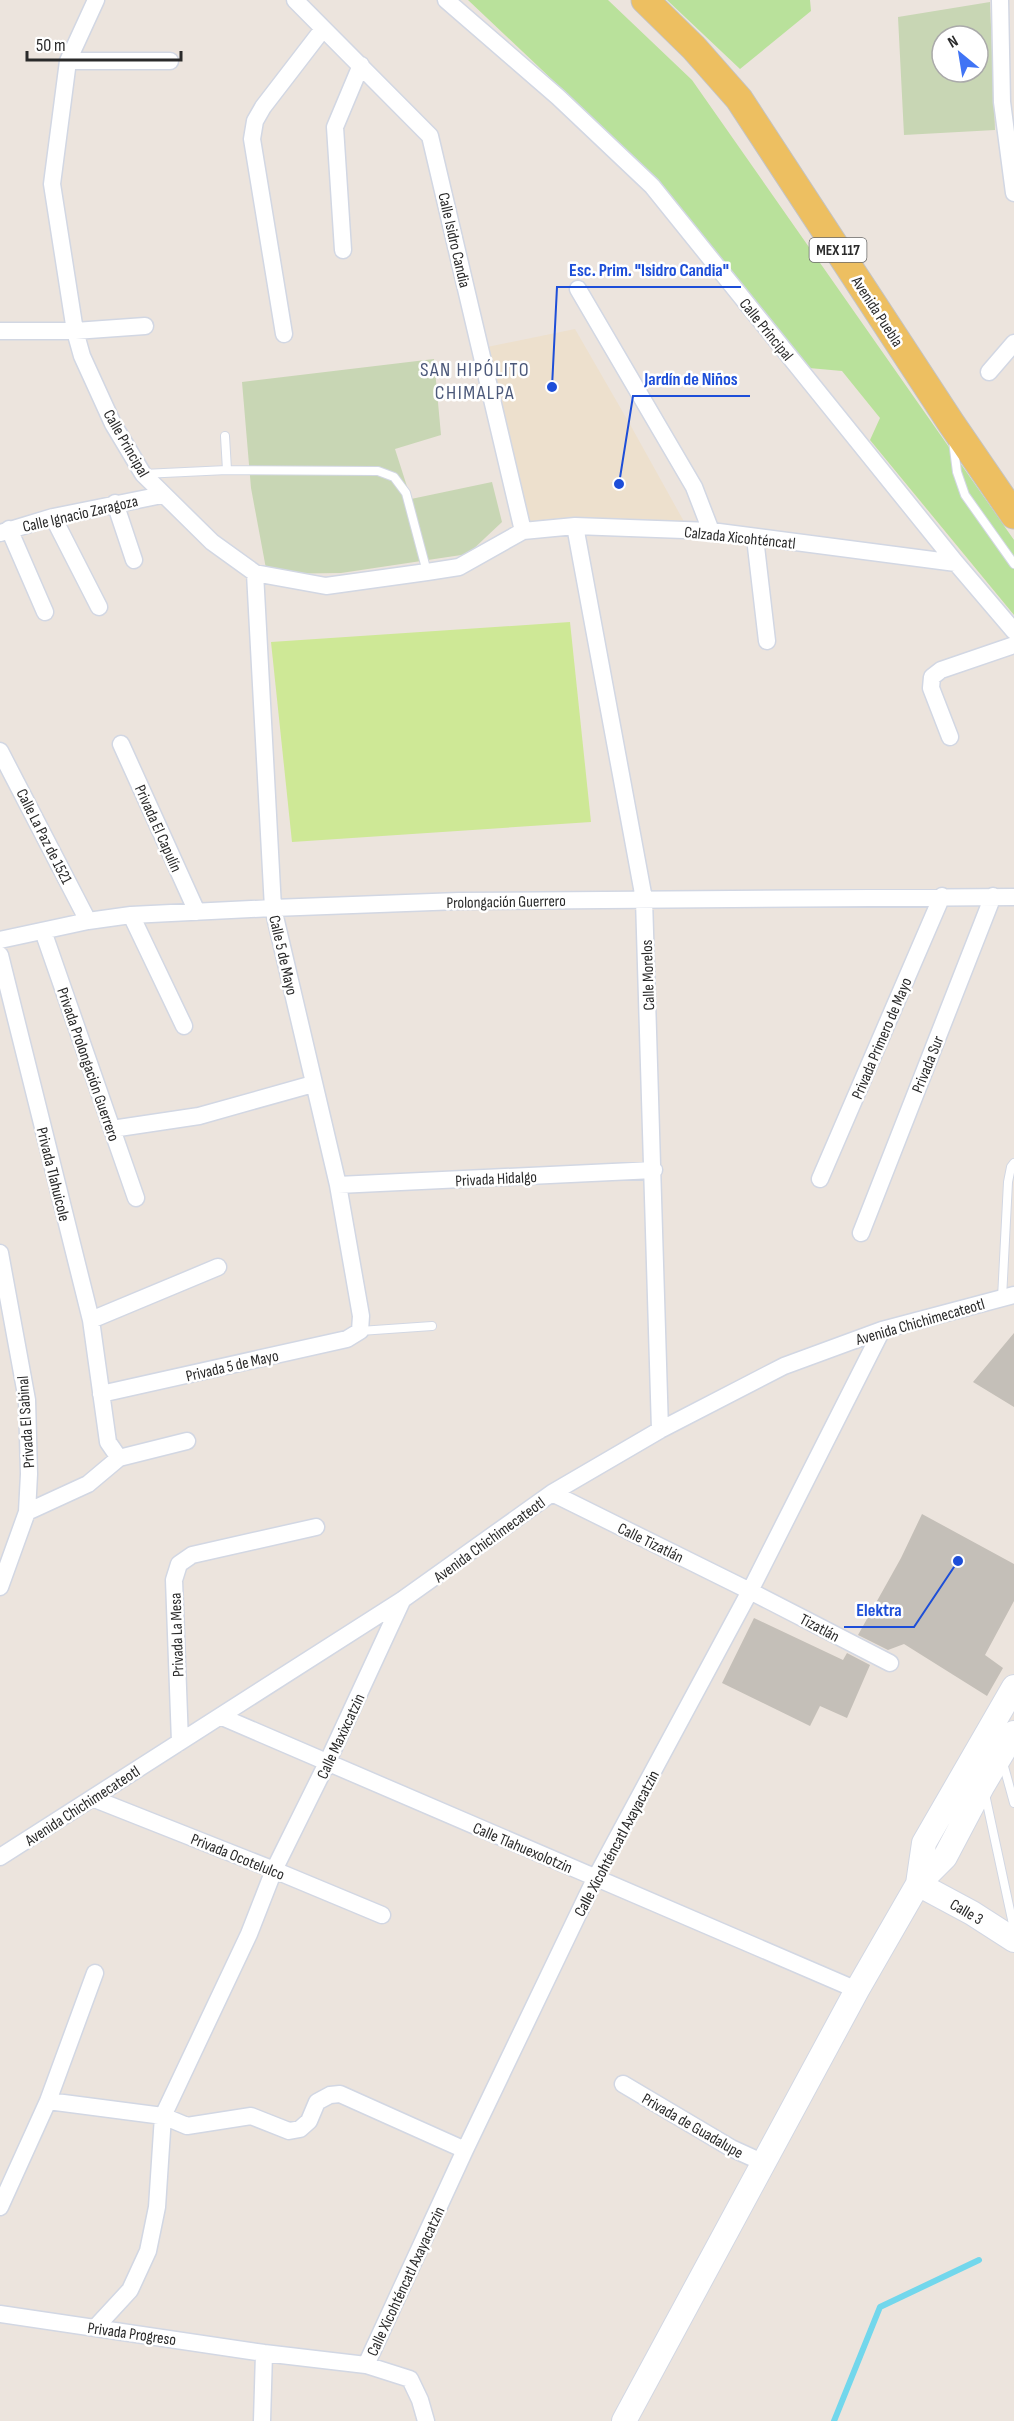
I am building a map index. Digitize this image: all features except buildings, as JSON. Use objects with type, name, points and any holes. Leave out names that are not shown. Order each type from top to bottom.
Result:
[{"type":"main road","name":"Avenida Puebla","points":[[645,0],[694,48],[740,99],[951,423],[1014,515]]},
{"type":"main road","points":[[918,1884],[924,1843],[1014,1687]]},
{"type":"main road","points":[[624,2421],[857,1990],[918,1884],[945,1857],[983,1785],[1009,1745]]},
{"type":"main road","name":"Calle 3","points":[[918,1884],[972,1913],[1014,1940]]},
{"type":"street","name":"Calle Principal","points":[[96,0],[69,61],[52,184],[75,331],[82,356],[113,424],[143,474],[212,542],[255,573],[326,586],[459,567],[523,531]]},
{"type":"street","name":"Calle Isidro Candia","points":[[295,0],[430,136],[523,531]]},
{"type":"street","name":"Calle Principal","points":[[446,0],[558,97],[652,186],[956,563],[1014,631]]},
{"type":"street","points":[[1000,0],[1002,102],[1012,157],[1014,193]]},
{"type":"street","points":[[284,334],[252,139],[255,121],[263,107],[323,28]]},
{"type":"street","points":[[69,61],[170,61]]},
{"type":"street","points":[[343,250],[335,127],[360,65]]},
{"type":"street","points":[[578,289],[694,487],[711,531]]},
{"type":"street","points":[[0,331],[75,331],[145,326]]},
{"type":"street","points":[[989,372],[1014,343]]},
{"type":"street","name":"Calle Ignacio Zaragoza","points":[[5,531],[53,517],[162,495]]},
{"type":"street","points":[[115,503],[134,560]]},
{"type":"street","points":[[53,517],[99,607]]},
{"type":"street","name":"Calzada Xicohténcatl","points":[[523,531],[575,526],[711,531],[956,563]]},
{"type":"street","name":"Calle Morelos","points":[[575,526],[644,899],[654,1170],[660,1430]]},
{"type":"street","points":[[5,531],[45,612]]},
{"type":"street","points":[[755,538],[767,641]]},
{"type":"street","name":"Calle 5 de Mayo","points":[[255,573],[273,908],[338,1185],[361,1316],[360,1331]]},
{"type":"street","points":[[950,737],[931,688],[932,677],[941,670],[1014,645]]},
{"type":"street","name":"Privada El Capulín","points":[[121,744],[197,912]]},
{"type":"street","name":"Calle La Paz de 1521","points":[[0,751],[88,921]]},
{"type":"street","name":"Privada Primero de Mayo","points":[[820,1179],[942,896]]},
{"type":"street","name":"Privada Sur","points":[[861,1233],[993,896]]},
{"type":"street","name":"Prolongación Guerrero","points":[[0,940],[88,921],[130,915],[273,908],[459,901],[1014,897]]},
{"type":"street","points":[[130,915],[184,1026]]},
{"type":"street","name":"Privada Prolongación Guerrero","points":[[43,930],[136,1198]]},
{"type":"street","name":"Privada Tlahuicole","points":[[0,955],[90,1320],[108,1442],[119,1458]]},
{"type":"street","points":[[111,1129],[199,1116],[313,1084]]},
{"type":"street","name":"Privada Hidalgo","points":[[338,1185],[654,1170]]},
{"type":"street","name":"Privada El Sabinal","points":[[0,1253],[27,1400],[29,1474],[27,1512],[0,1587]]},
{"type":"street","points":[[90,1320],[218,1267]]},
{"type":"street","name":"Avenida Chichimecateotl","points":[[3,1852],[222,1717],[402,1600],[552,1493],[660,1430],[784,1366],[882,1330],[1008,1297]]},
{"type":"street","name":"Calle Xicohténcatl Axayacatzin","points":[[366,2365],[465,2150],[595,1879],[750,1591],[882,1330]]},
{"type":"street","name":"Privada 5 de Mayo","points":[[101,1394],[347,1339],[360,1331]]},
{"type":"street","points":[[27,1512],[88,1484],[119,1458],[187,1441]]},
{"type":"street","name":"Calle Tizatlán","points":[[552,1493],[750,1591]]},
{"type":"street","name":"Privada La Mesa","points":[[180,1742],[174,1580],[178,1564],[192,1555],[316,1527]]},
{"type":"street","name":"Tizatlán","points":[[750,1591],[890,1664]]},
{"type":"street","name":"Calle Maxixcatzin","points":[[163,2116],[249,1934],[274,1870],[327,1763],[402,1600]]},
{"type":"street","name":"Calle Tlahuexolotzin","points":[[222,1717],[857,1990]]},
{"type":"street","name":"Privada Ocotelulco","points":[[92,1798],[382,1915]]},
{"type":"street","points":[[0,2207],[48,2101],[95,1973]]},
{"type":"street","name":"Privada de Guadalupe","points":[[623,2085],[731,2148],[764,2163]]},
{"type":"street","points":[[48,2101],[163,2116],[187,2126],[251,2116],[289,2131],[300,2129],[309,2121],[317,2103],[340,2094],[465,2150]]},
{"type":"street","points":[[95,2328],[130,2290],[148,2251],[157,2207],[163,2116]]},
{"type":"street","name":"Privada Progreso","points":[[0,2314],[264,2353],[366,2365],[410,2379],[420,2400],[426,2421]]},
{"type":"street","points":[[262,2421],[264,2353]]},
{"type":"lane","points":[[951,423],[957,472],[965,495],[1014,564]]},
{"type":"lane","points":[[225,436],[227,470]]},
{"type":"lane","points":[[143,474],[227,470],[378,471],[394,477],[406,493],[428,572]]},
{"type":"lane","points":[[1008,1297],[1008,1182],[1014,1163]]},
{"type":"lane","points":[[360,1331],[432,1326]]},
{"type":"lane","points":[[1009,1745],[1014,1803]]},
{"type":"lane","points":[[983,1785],[1014,1929]]},
{"type":"shaded area","points":[[575,329],[687,527],[527,522],[487,347]]},
{"type":"green space","points":[[468,0],[608,0],[692,80],[1014,540],[1014,615],[870,440],[880,418],[842,371],[809,368],[655,177]]},
{"type":"green space","points":[[667,0],[810,0],[811,11],[740,69]]},
{"type":"green space","points":[[990,2],[995,130],[904,135],[898,17]]},
{"type":"green space","points":[[434,359],[441,435],[395,449],[411,499],[492,482],[502,522],[468,554],[341,573],[267,574],[251,488],[242,382]]},
{"type":"green space","points":[[570,622],[591,822],[292,842],[271,642]]},
{"type":"waterway","points":[[834,2421],[880,2307],[979,2260]]},
{"type":"place","name":"Esc. Prim. \"Isidro Candia\"","points":[[552,387]]},
{"type":"place","name":"Jardín de Niños","points":[[619,484]]},
{"type":"place","name":"Elektra","points":[[958,1561]]},
{"type":"district","name":"SAN HIPÓLITO CHIMALPA","points":[[475,380]]}]
